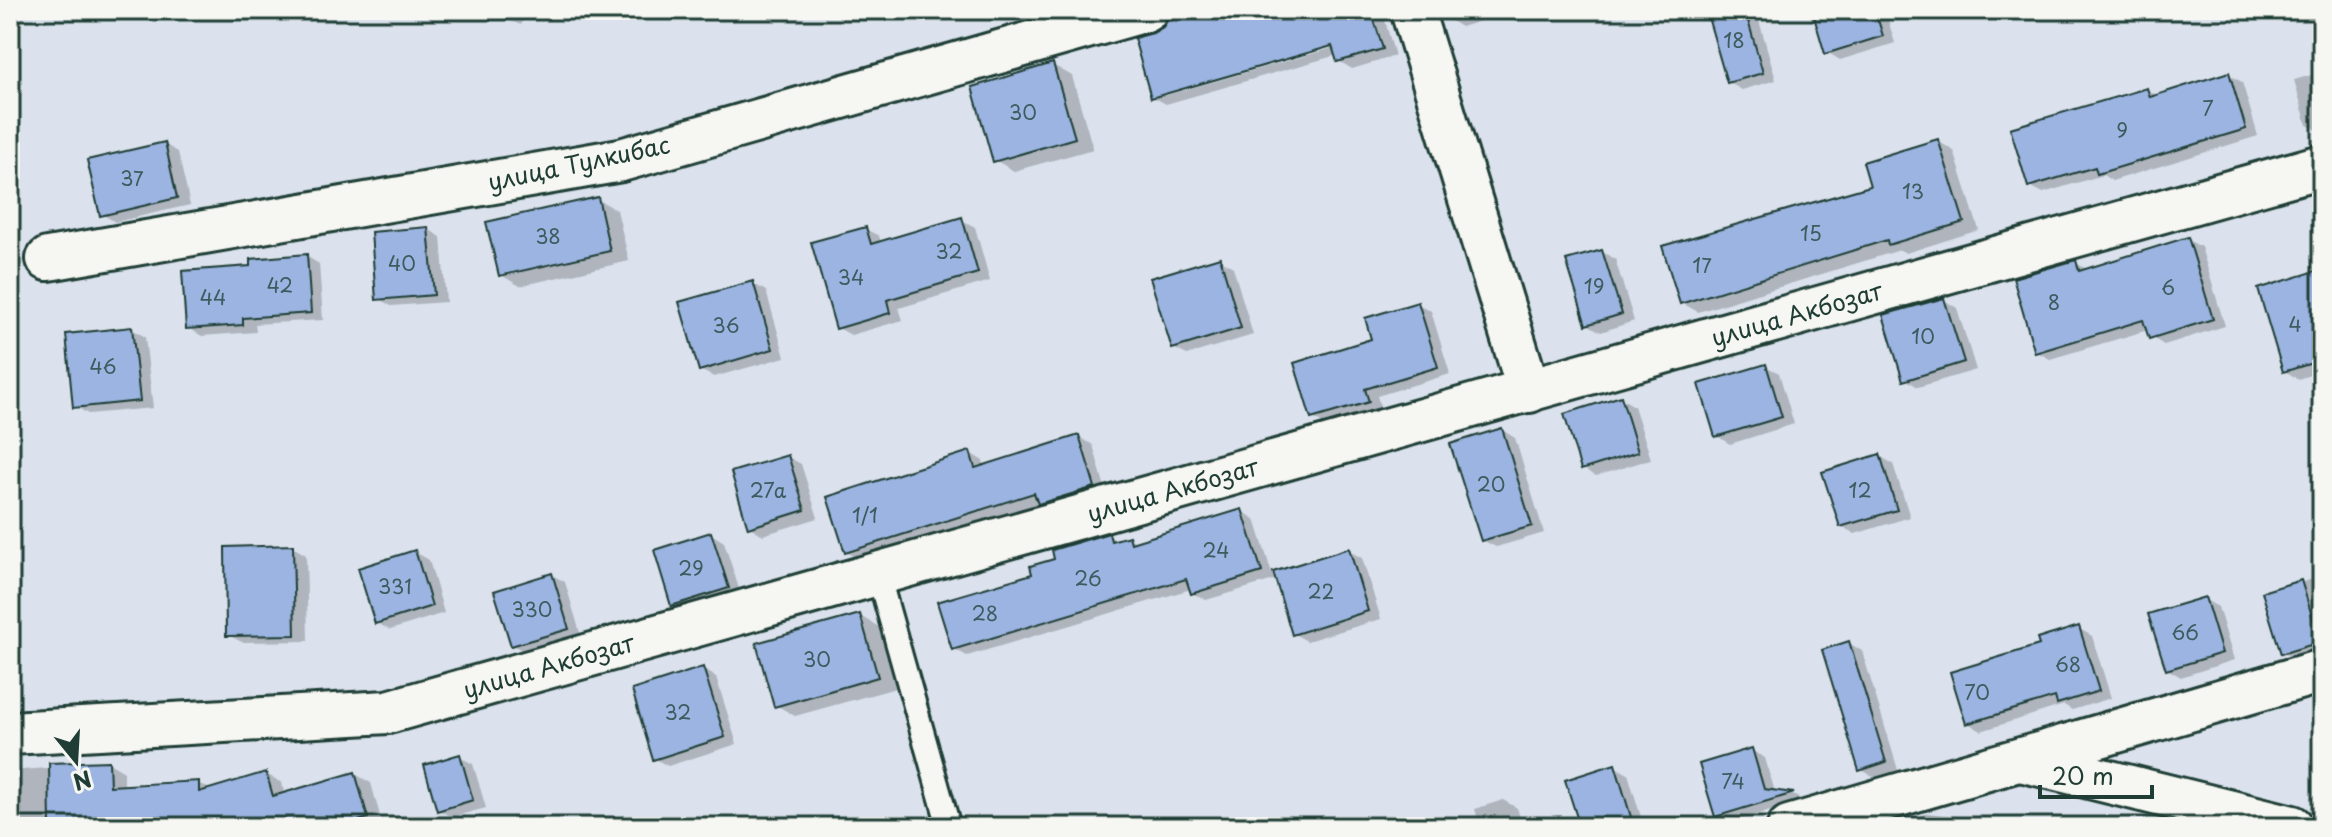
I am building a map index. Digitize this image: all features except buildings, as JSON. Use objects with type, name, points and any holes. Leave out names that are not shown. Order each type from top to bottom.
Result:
[{"type":"street","name":"улица Тулкибас","points":[[48,259],[621,160],[1146,10]]},
{"type":"street","points":[[1412,10],[1529,391]]},
{"type":"street","name":"улица Акбозат","points":[[10,733],[388,712],[2322,166]]},
{"type":"street","points":[[1789,827],[2322,671]]},
{"type":"street","points":[[2020,759],[2292,827]]},
{"type":"lane","points":[[878,574],[949,827]]}]
